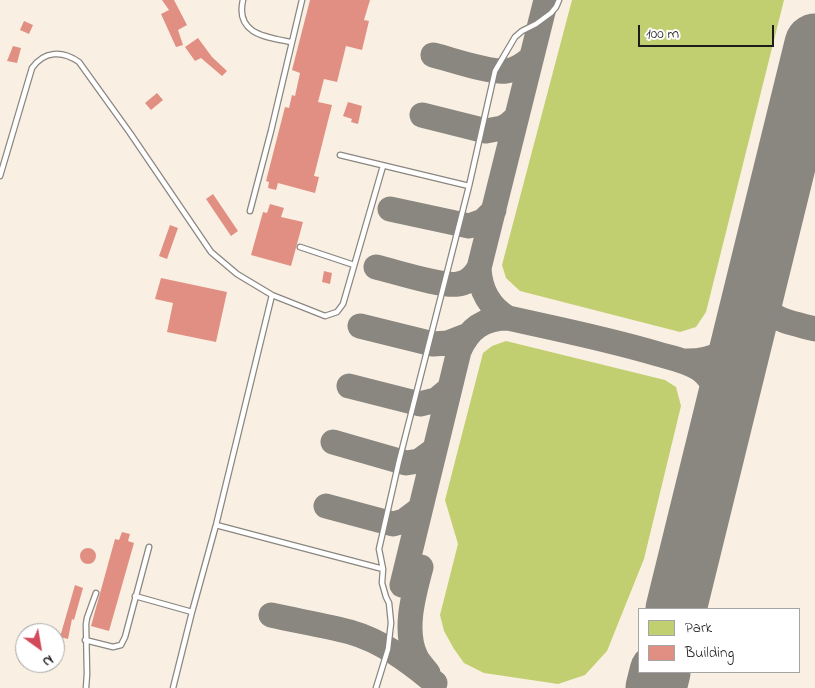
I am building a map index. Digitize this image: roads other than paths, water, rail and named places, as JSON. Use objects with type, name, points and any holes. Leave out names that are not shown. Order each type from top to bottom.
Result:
[{"type":"lane","points":[[243,0],[243,17],[252,31],[262,37],[291,42]]},
{"type":"lane","points":[[250,211],[302,0]]},
{"type":"lane","points":[[376,688],[388,649],[391,623],[389,603],[382,583],[383,569],[380,549],[399,461],[469,186],[495,71],[515,37],[551,13],[559,0]]},
{"type":"lane","points":[[0,176],[32,68],[39,60],[49,54],[60,53],[70,56],[79,62],[119,117],[208,248],[238,274],[272,295],[322,316],[331,315],[340,309],[343,304],[383,166]]},
{"type":"lane","points":[[340,155],[469,186]]},
{"type":"lane","points":[[300,247],[354,265]]},
{"type":"lane","points":[[173,688],[216,525],[272,295]]},
{"type":"lane","points":[[216,525],[383,569]]},
{"type":"lane","points":[[85,640],[114,647],[121,645],[149,546]]},
{"type":"lane","points":[[86,688],[85,640],[87,618],[96,593]]},
{"type":"lane","points":[[136,596],[192,612]]}]
